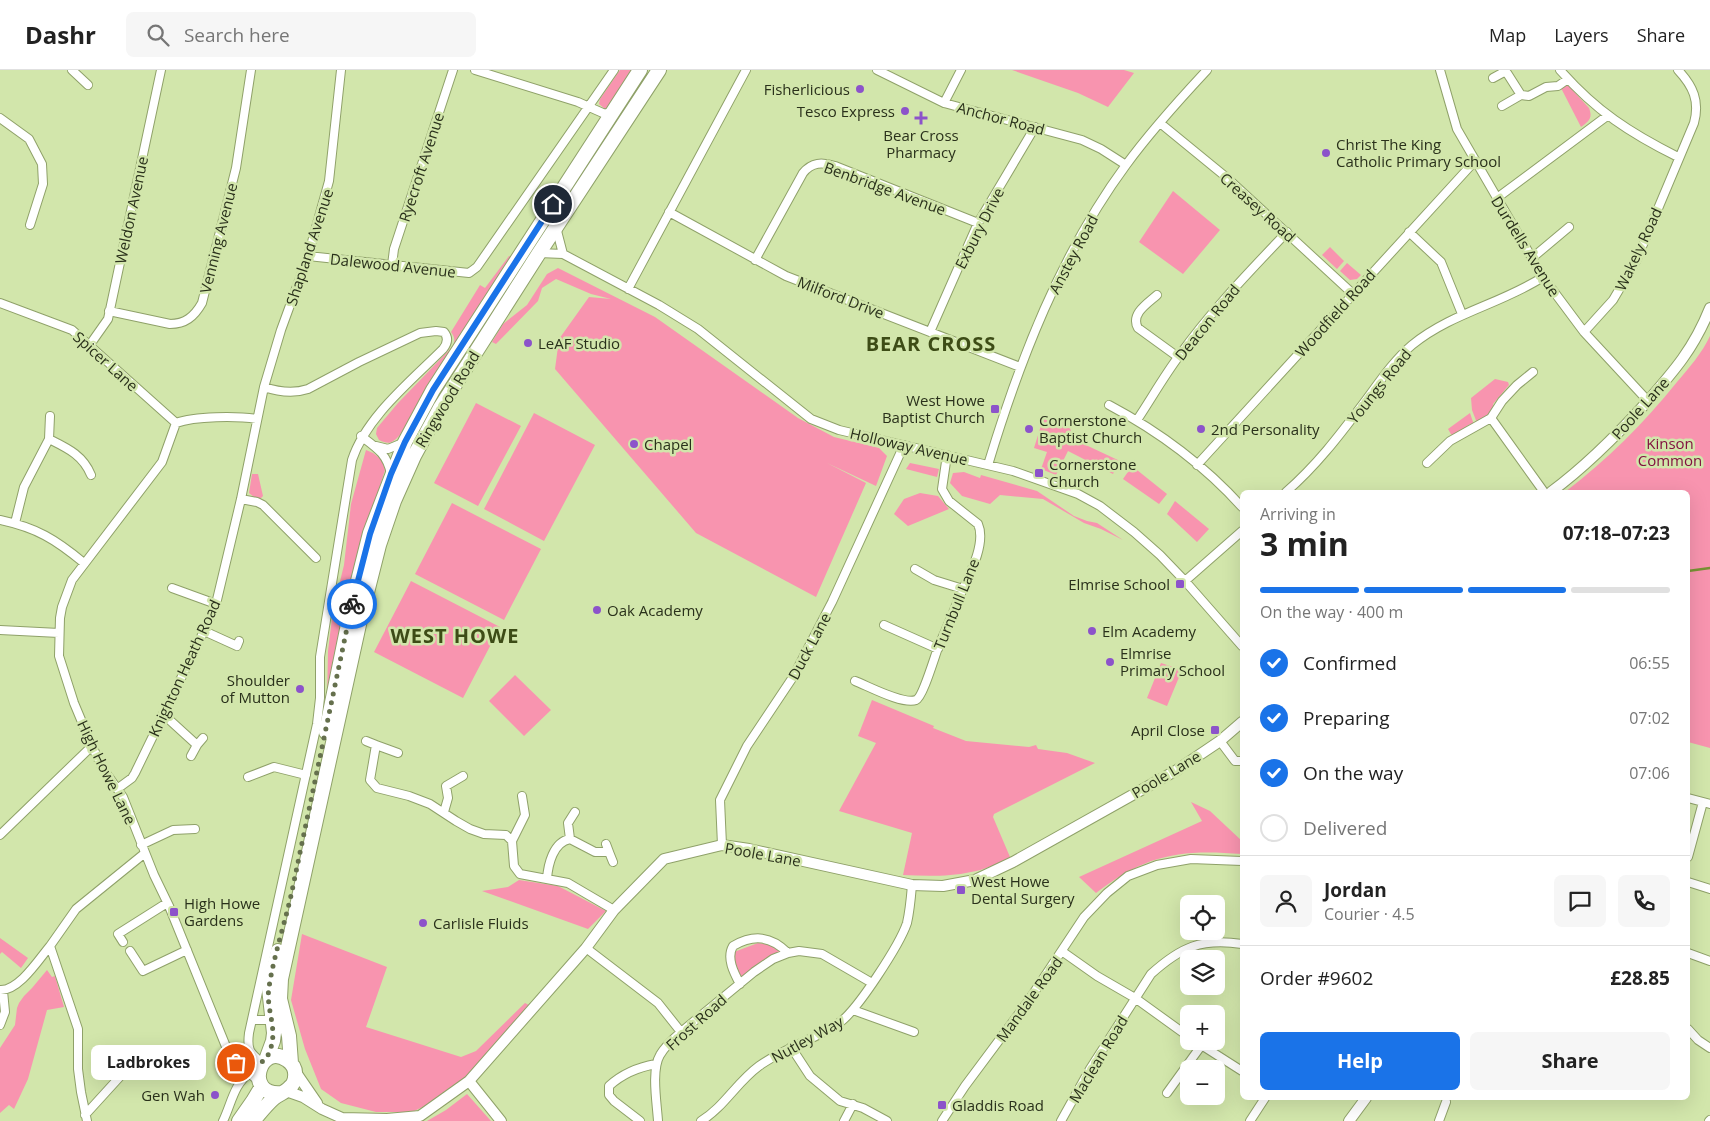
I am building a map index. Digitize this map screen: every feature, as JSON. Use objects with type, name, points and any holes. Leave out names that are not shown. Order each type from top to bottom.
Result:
[{"type":"highway","name":"Ringwood Road","points":[[261,1060],[273,1041],[269,988],[320,765],[361,566],[391,474],[405,442],[433,390],[640,70]]},
{"type":"highway","name":"Ringwood Road","points":[[293,1067],[289,1036],[280,999],[281,979],[360,620],[384,528],[414,456],[440,408],[538,253],[659,70]]},
{"type":"highway","points":[[276,1056],[282,1057],[293,1067],[294,1082],[284,1092],[245,1118],[253,1101],[261,1060],[276,1056]]},
{"type":"highway","points":[[257,1080],[270,1092],[284,1092]]},
{"type":"street","points":[[72,70],[88,85]]},
{"type":"street","name":"Weldon Avenue","points":[[89,346],[108,319],[161,70]]},
{"type":"street","name":"Venning Avenue","points":[[109,311],[170,324],[179,324],[189,320],[202,304],[234,175],[251,70]]},
{"type":"street","name":"Shapland Avenue","points":[[257,419],[264,387],[281,330],[308,256],[330,182],[340,70]]},
{"type":"street","name":"Ryecroft Avenue","points":[[392,265],[394,250],[453,70]]},
{"type":"street","points":[[475,70],[493,72],[590,106],[605,114],[614,110]]},
{"type":"street","points":[[590,106],[614,70]]},
{"type":"street","points":[[628,289],[746,70]]},
{"type":"street","name":"Anchor Road","points":[[877,70],[944,102],[1082,140],[1101,149],[1126,165]]},
{"type":"street","points":[[944,102],[961,70]]},
{"type":"street","name":"Anstey Road","points":[[988,465],[1007,400],[1059,277],[1103,200],[1126,165],[1207,70]]},
{"type":"street","name":"Durdells Avenue","points":[[1440,70],[1457,129],[1474,162],[1544,278],[1584,332],[1648,401]]},
{"type":"street","points":[[1560,70],[1607,116],[1678,157]]},
{"type":"street","name":"Wakely Road","points":[[1584,332],[1602,314],[1624,282],[1638,255],[1694,122],[1697,108],[1695,94],[1691,85],[1678,70]]},
{"type":"street","points":[[1493,78],[1504,72],[1521,95]]},
{"type":"street","points":[[1502,106],[1521,95],[1529,96],[1546,87],[1558,86],[1568,79]]},
{"type":"street","name":"Dalewood Avenue","points":[[308,256],[469,273],[476,268],[590,106]]},
{"type":"street","points":[[600,112],[604,121],[602,127]]},
{"type":"street","points":[[1497,198],[1607,116]]},
{"type":"street","points":[[0,118],[29,139],[42,164],[43,184],[30,225]]},
{"type":"street","name":"Creasey Road","points":[[1160,123],[1226,177],[1353,294]]},
{"type":"street","name":"Exbury Drive","points":[[930,332],[978,223],[1035,127]]},
{"type":"street","name":"Woodfield Road","points":[[1197,465],[1474,162]]},
{"type":"street","name":"Benbridge Avenue","points":[[755,260],[803,173],[807,167],[819,163],[835,166],[978,223]]},
{"type":"street","name":"Milford Drive","points":[[669,212],[786,276],[1020,368]]},
{"type":"street","points":[[556,227],[563,254]]},
{"type":"street","points":[[1532,258],[1569,227]]},
{"type":"street","name":"Deacon Road","points":[[1137,420],[1178,357],[1230,291],[1287,232]]},
{"type":"street","points":[[1409,232],[1441,262],[1462,314]]},
{"type":"street","name":"Holloway Avenue","points":[[538,253],[563,254],[698,328],[811,418],[838,430],[988,465],[1078,494],[1100,506],[1150,546],[1185,580],[1240,644]]},
{"type":"street","name":"Youngs Road","points":[[1288,490],[1328,451],[1410,346],[1462,314],[1505,298],[1544,278]]},
{"type":"street","points":[[1158,295],[1137,315],[1135,323],[1138,328],[1178,357]]},
{"type":"street","name":"Spicer Lane","points":[[0,303],[67,327],[176,423]]},
{"type":"street","name":"Poole Lane","points":[[1555,490],[1603,449],[1648,401],[1681,362],[1695,340],[1710,308]]},
{"type":"street","name":"Ringwood Road","points":[[261,1060],[247,1046],[319,710],[320,657],[350,465],[361,436],[374,418],[443,349],[447,344],[447,338],[444,332],[420,333],[308,389],[291,393],[264,387]]},
{"type":"street","points":[[1428,463],[1450,441],[1491,418],[1516,384],[1533,372]]},
{"type":"street","points":[[1109,405],[1137,420],[1197,465],[1233,496],[1240,505]]},
{"type":"street","points":[[15,523],[24,487],[49,440],[50,416]]},
{"type":"street","points":[[176,423],[183,420],[220,418],[257,419]]},
{"type":"street","points":[[1491,418],[1543,490]]},
{"type":"street","name":"Knighton Heath Road","points":[[117,789],[132,778],[135,773],[216,604],[241,499],[257,419]]},
{"type":"street","name":"High Howe Lane","points":[[176,423],[162,462],[72,580],[66,594],[60,618],[61,666],[92,746],[102,767],[127,806],[141,845],[167,902],[229,1054],[236,1063],[242,1065],[257,1080]]},
{"type":"street","points":[[361,436],[384,455],[389,463],[391,474]]},
{"type":"street","points":[[49,440],[70,449],[83,459],[91,475]]},
{"type":"street","name":"Ringwood Road","points":[[374,446],[388,448],[405,442]]},
{"type":"street","name":"Duck Lane","points":[[722,845],[720,800],[747,746],[793,677],[830,607],[904,445]]},
{"type":"street","name":"Turnbull Lane","points":[[855,681],[899,699],[910,701],[918,699],[923,692],[927,675],[938,648],[976,563],[980,529],[978,524],[949,501],[942,489],[947,455]]},
{"type":"street","points":[[241,499],[263,505],[316,558]]},
{"type":"street","points":[[0,520],[34,529],[49,537],[84,563]]},
{"type":"street","points":[[1185,580],[1240,533]]},
{"type":"street","points":[[915,569],[934,580],[963,589]]},
{"type":"street","points":[[172,588],[216,604]]},
{"type":"street","points":[[884,625],[938,648]]},
{"type":"street","points":[[0,630],[59,634]]},
{"type":"street","points":[[204,631],[237,646]]},
{"type":"street","points":[[163,714],[197,745]]},
{"type":"street","name":"Poole Lane","points":[[284,1092],[303,1097],[322,1109],[342,1118],[364,1120],[420,1116],[469,1081],[586,948],[614,910],[664,859],[722,845],[749,849],[912,885],[943,886],[975,880],[985,877],[1177,770],[1220,741],[1240,724]]},
{"type":"street","points":[[191,756],[203,738]]},
{"type":"street","points":[[366,741],[398,753]]},
{"type":"street","points":[[1220,741],[1235,762],[1240,761]]},
{"type":"street","points":[[376,745],[370,775],[370,780],[374,786],[382,790],[421,800],[470,829],[484,834],[506,835],[512,841],[514,848],[513,862],[520,874],[568,883],[614,910]]},
{"type":"street","points":[[0,836],[92,746]]},
{"type":"street","points":[[248,776],[274,767],[306,775]]},
{"type":"street","points":[[444,812],[448,798],[446,786],[464,776]]},
{"type":"street","points":[[512,841],[518,832],[525,814],[522,796]]},
{"type":"street","points":[[1690,799],[1706,803],[1690,851]]},
{"type":"street","points":[[570,839],[568,823],[575,812]]},
{"type":"street","points":[[185,828],[186,819]]},
{"type":"street","points":[[141,845],[173,830],[194,829]]},
{"type":"street","points":[[547,879],[551,860],[557,847],[562,842],[570,839],[595,852],[608,848],[613,862]]},
{"type":"street","points":[[0,1025],[5,1012],[2,990],[14,986],[23,979],[50,946],[76,909],[145,853]]},
{"type":"street","points":[[1062,952],[1084,918],[1106,893],[1128,876],[1157,865],[1191,859],[1240,861]]},
{"type":"street","points":[[1690,883],[1710,889]]},
{"type":"street","name":"Nutley Way","points":[[701,1121],[714,1112],[736,1086],[757,1068],[791,1047],[838,1024],[853,1010],[894,949],[907,922],[912,885]]},
{"type":"street","points":[[118,934],[167,902]]},
{"type":"street","points":[[113,926],[123,942]]},
{"type":"street","name":"Frost Road","points":[[740,984],[731,961],[730,951],[733,946],[754,938],[760,938],[778,944],[788,953]]},
{"type":"street","name":"Maclean Road","points":[[1061,1121],[1090,1069],[1151,974],[1164,962],[1184,950],[1199,944],[1221,941],[1240,944]]},
{"type":"street","points":[[50,946],[78,1029],[78,1069],[86,1118]]},
{"type":"street","points":[[586,948],[658,1003],[681,1032]]},
{"type":"street","points":[[130,951],[144,971],[187,950]]},
{"type":"street","name":"Frost Road","points":[[658,1121],[656,1064],[660,1055],[681,1032],[773,959],[799,951],[822,954],[872,983]]},
{"type":"street","name":"Mandale Road","points":[[942,1121],[1062,952],[1097,976],[1136,998],[1180,1030]]},
{"type":"street","points":[[1690,954],[1710,961]]},
{"type":"street","points":[[853,1010],[914,1032]]},
{"type":"street","points":[[252,1020],[272,1020]]},
{"type":"street","points":[[1690,1031],[1698,1040],[1710,1048]]},
{"type":"street","points":[[791,1047],[810,1076],[840,1101],[863,1108],[887,1121]]},
{"type":"street","points":[[1167,1093],[1194,1050]]},
{"type":"street","points":[[1209,1050],[1240,1070]]},
{"type":"street","points":[[242,1065],[261,1060]]},
{"type":"street","name":"Frost Road","points":[[640,1121],[614,1101],[609,1095],[609,1086],[633,1071],[656,1064]]},
{"type":"street","points":[[293,1067],[322,1109]]},
{"type":"street","points":[[86,1118],[126,1070],[139,1073]]},
{"type":"street","points":[[223,1121],[239,1083],[244,1077],[257,1080]]},
{"type":"street","points":[[469,1081],[501,1121]]},
{"type":"street","points":[[1250,1121],[1264,1100]]},
{"type":"street","points":[[1349,1121],[1365,1100]]},
{"type":"street","points":[[1439,1121],[1446,1102]]},
{"type":"street","points":[[844,1121],[853,1104]]},
{"type":"street","points":[[228,1110],[245,1118]]},
{"type":"green space","points":[[620,70],[635,70],[609,108],[605,109],[599,104],[600,99]]},
{"type":"green space","points":[[1012,70],[1124,70],[1134,73],[1108,107],[1078,93]]},
{"type":"green space","points":[[1567,84],[1589,108],[1591,114],[1590,119],[1581,127],[1561,88]]},
{"type":"green space","points":[[1173,191],[1220,230],[1183,274],[1139,242]]},
{"type":"green space","points":[[1330,247],[1344,261],[1337,269],[1322,255]]},
{"type":"green space","points":[[509,256],[512,257],[399,436],[390,442],[379,440],[376,434],[377,428],[398,403],[453,346],[454,339],[451,332],[480,285],[485,288]]},
{"type":"green space","points":[[1347,263],[1361,275],[1357,279],[1350,280],[1340,271]]},
{"type":"green space","points":[[558,268],[655,317],[798,418],[834,437],[879,448],[887,456],[876,486],[827,463],[866,483],[816,597],[696,533],[555,369],[559,339],[589,297],[611,299],[591,294],[556,279],[542,288],[538,301],[496,344],[492,342],[503,324],[527,305],[547,274]]},
{"type":"green space","name":"Kinson Common","points":[[1710,336],[1710,748],[1690,743],[1690,490],[1567,490],[1596,467],[1638,426],[1691,366]]},
{"type":"green space","points":[[1495,379],[1508,382],[1509,385],[1493,404],[1494,407],[1488,415],[1477,423],[1472,410],[1471,398]]},
{"type":"green space","points":[[476,403],[521,426],[478,506],[434,483]]},
{"type":"green space","points":[[534,413],[595,445],[544,541],[484,509]]},
{"type":"green space","points":[[1470,413],[1474,425],[1470,424],[1452,436],[1448,429]]},
{"type":"green space","points":[[1044,416],[1069,424],[1073,439],[1120,461],[1113,474],[1068,451],[1056,475],[1041,469],[1047,452],[1034,448]]},
{"type":"green space","points":[[366,450],[382,460],[385,470],[374,505],[327,702],[328,651],[333,610],[344,565],[351,504]]},
{"type":"green space","points":[[910,463],[939,469],[937,477],[906,469]]},
{"type":"green space","points":[[1132,466],[1167,494],[1159,504],[1123,479]]},
{"type":"green space","points":[[964,472],[980,478],[981,475],[1037,491],[1074,516],[1097,523],[1123,540],[1084,523],[1043,499],[1000,495],[990,504],[962,496],[950,483],[953,473]]},
{"type":"green space","points":[[252,474],[258,474],[263,496],[260,499],[249,493]]},
{"type":"green space","points":[[920,493],[938,496],[949,509],[908,526],[894,514],[904,499]]},
{"type":"green space","points":[[1175,501],[1209,529],[1197,542],[1167,514]]},
{"type":"green space","points":[[452,503],[541,549],[504,620],[415,574]]},
{"type":"green space","points":[[411,581],[500,627],[463,698],[374,652]]},
{"type":"green space","points":[[1161,663],[1182,670],[1167,706],[1147,698]]},
{"type":"green space","points":[[515,675],[551,710],[524,736],[489,701]]},
{"type":"green space","points":[[872,700],[966,741],[1029,747],[1036,745],[1038,749],[1067,753],[1095,763],[994,814],[993,817],[1010,857],[998,864],[985,869],[958,874],[903,875],[912,833],[839,811],[876,743],[858,736]]},
{"type":"green space","points":[[1191,802],[1210,811],[1240,839],[1240,854],[1200,853],[1165,857],[1131,870],[1096,893],[1079,877],[1202,821]]},
{"type":"green space","points":[[519,880],[558,886],[606,911],[588,929],[482,891],[508,887]]},
{"type":"green space","points":[[302,934],[387,967],[366,1027],[461,1057],[476,1051],[525,1003],[531,1006],[464,1080],[427,1105],[412,1112],[376,1112],[341,1103],[321,1089],[305,1049],[291,1000]]},
{"type":"green space","points":[[0,938],[28,958],[21,968],[2,952],[0,954]]},
{"type":"green space","points":[[758,943],[770,945],[780,952],[769,957],[740,978],[736,968],[734,952]]},
{"type":"green space","points":[[47,970],[52,977],[55,976],[64,1007],[47,1010],[28,1079],[14,1109],[9,1105],[0,1113],[0,1048],[15,1025],[19,1003]]},
{"type":"green space","points":[[467,1094],[491,1121],[427,1121],[446,1110]]},
{"type":"waterway","points":[[1690,571],[1710,568]]},
{"type":"way so far","points":[[236,1063],[242,1065],[263,1062],[266,1060],[273,1041],[274,1033],[269,988],[320,765],[352,604]]},
{"type":"place","name":"Fisherlicious","points":[[860,89]]},
{"type":"place","name":"Tesco Express","points":[[905,111]]},
{"type":"place","name":"Bear Cross Pharmacy","points":[[921,118]]},
{"type":"place","name":"Christ The King Catholic Primary School","points":[[1326,153]]},
{"type":"place","name":"LeAF Studio","points":[[528,343]]},
{"type":"place","name":"West Howe Baptist Church","points":[[995,409]]},
{"type":"place","name":"Cornerstone Baptist Church","points":[[1029,429]]},
{"type":"place","name":"2nd Personality","points":[[1201,429]]},
{"type":"place","name":"Chapel","points":[[634,444]]},
{"type":"place","name":"Cornerstone Church","points":[[1039,473]]},
{"type":"place","name":"Elmrise School","points":[[1180,584]]},
{"type":"place","name":"Oak Academy","points":[[597,610]]},
{"type":"place","name":"Elm Academy","points":[[1092,631]]},
{"type":"place","name":"Elmrise Primary School","points":[[1110,662]]},
{"type":"place","name":"Shoulder of Mutton","points":[[300,689]]},
{"type":"place","name":"April Close","points":[[1215,730]]},
{"type":"place","name":"West Howe Dental Surgery","points":[[961,890]]},
{"type":"place","name":"High Howe Gardens","points":[[174,912]]},
{"type":"place","name":"Carlisle Fluids","points":[[423,923]]},
{"type":"place","name":"Ladbrokes","points":[[236,1063]]},
{"type":"place","name":"Gen Wah","points":[[215,1095]]},
{"type":"place","name":"Gladdis Road","points":[[942,1105]]},
{"type":"district","name":"BEAR CROSS","points":[[931,343]]},
{"type":"district","name":"WEST HOWE","points":[[455,635]]},
{"type":"route","points":[[352,604],[370,534],[391,474],[405,442],[433,390],[553,204]]}]
